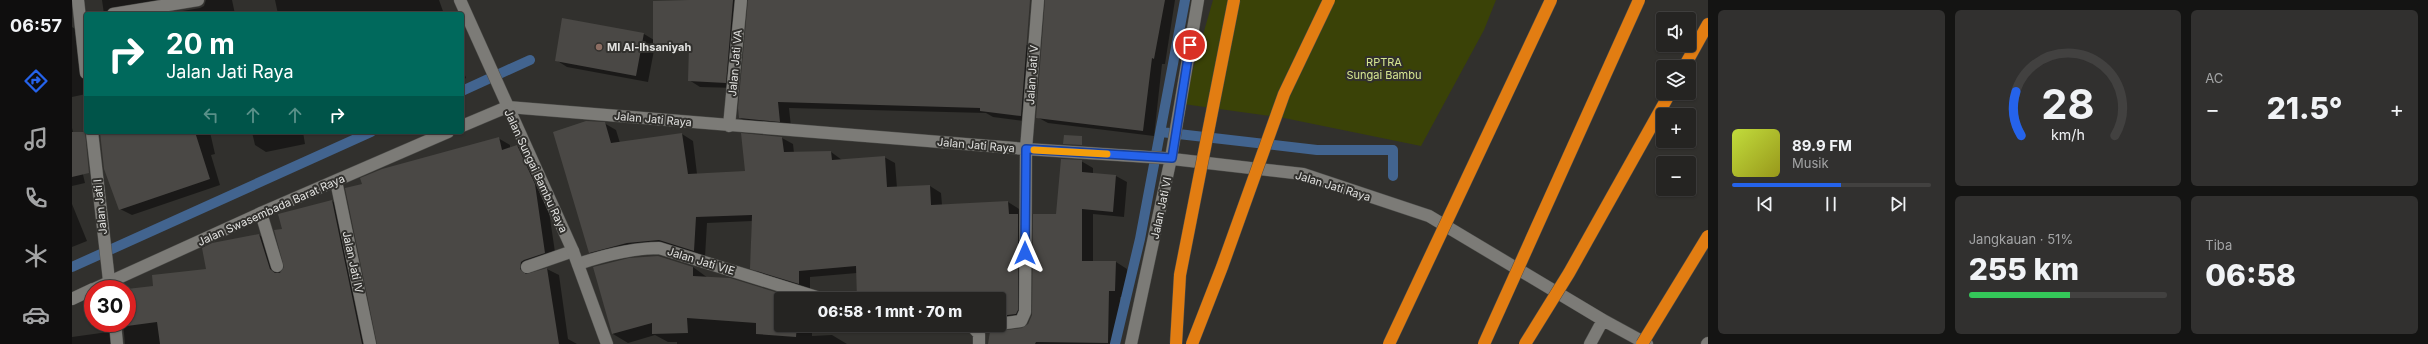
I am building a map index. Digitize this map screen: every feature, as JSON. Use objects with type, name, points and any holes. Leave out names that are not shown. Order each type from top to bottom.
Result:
[{"type":"highway","points":[[1176,344],[1180,275],[1234,0]]},
{"type":"highway","points":[[1192,344],[1222,267],[1284,94],[1329,0]]},
{"type":"highway","points":[[1389,344],[1551,0]]},
{"type":"highway","points":[[1484,344],[1639,0]]},
{"type":"highway","points":[[1688,60],[1708,24]]},
{"type":"highway","points":[[1525,344],[1569,273],[1666,100]]},
{"type":"highway","points":[[1642,344],[1708,236]]},
{"type":"street","points":[[78,0],[83,19],[84,37]]},
{"type":"street","points":[[125,12],[198,0]]},
{"type":"street","name":"Jalan Sungai Bambu Raya","points":[[460,0],[505,103],[573,251],[607,344]]},
{"type":"street","name":"Jalan Jati VA","points":[[729,126],[741,0]]},
{"type":"street","name":"Jalan Jati V","points":[[1027,139],[1038,0]]},
{"type":"street","name":"Jalan Jati VI","points":[[1131,344],[1168,158],[1174,140],[1198,0]]},
{"type":"street","points":[[464,125],[505,103]]},
{"type":"street","name":"Jalan Jati Raya","points":[[505,103],[729,126],[1027,139],[1135,155],[1303,174],[1429,216],[1603,320],[1647,344]]},
{"type":"street","name":"Jalan Jati I","points":[[92,134],[109,280]]},
{"type":"street","name":"Jalan Swasembada Barat Raya","points":[[111,280],[443,134]]},
{"type":"street","points":[[1006,323],[1021,321],[1025,312],[1027,139]]},
{"type":"street","name":"Jalan Jati IV","points":[[336,181],[370,344]]},
{"type":"street","points":[[261,213],[277,266]]},
{"type":"street","name":"Jalan Jati VIE","points":[[578,264],[605,255],[643,248],[659,248],[800,292]]},
{"type":"street","points":[[527,267],[573,251]]},
{"type":"street","name":"Jalan Swasembada Barat Raya","points":[[72,299],[84,294]]},
{"type":"street","points":[[1590,344],[1603,320]]},
{"type":"street","points":[[115,332],[117,344]]},
{"type":"street","points":[[977,332],[979,334],[979,344]]},
{"type":"green space","name":"RPTRA Sungai Bambu","points":[[1213,0],[1496,0],[1484,30],[1421,146],[1284,118],[1183,104]]},
{"type":"building","points":[[733,0],[726,83],[688,81],[689,46],[653,45],[653,1]]},
{"type":"building","points":[[748,0],[1030,0],[1021,116],[980,111],[980,108],[778,102],[780,122],[739,118],[738,108]]},
{"type":"building","points":[[1045,0],[1165,0],[1154,59],[1152,58],[1143,131],[1036,118]]},
{"type":"building","name":"MI Al-Ihsaniyah","points":[[562,18],[644,33],[636,76],[555,61]]},
{"type":"building","points":[[586,121],[605,122],[611,143],[682,133],[688,174],[745,171],[741,133],[782,137],[784,152],[831,151],[832,160],[885,156],[887,187],[930,185],[931,205],[1008,201],[1009,214],[1018,214],[1018,310],[1016,314],[1006,315],[1006,292],[857,292],[856,266],[799,271],[799,284],[750,269],[752,215],[696,217],[694,251],[659,240],[627,243],[589,253],[553,132]]},
{"type":"building","points":[[72,132],[84,132],[89,173],[72,177]]},
{"type":"building","points":[[100,134],[196,134],[210,179],[119,210],[104,169]]},
{"type":"building","points":[[1064,135],[1082,136],[1082,145],[1063,144]]},
{"type":"building","points":[[499,137],[502,150],[517,145],[535,184],[545,253],[524,260],[521,262],[520,269],[526,274],[547,268],[559,344],[377,344],[345,188],[362,184],[360,178],[382,169]]},
{"type":"building","points":[[1061,159],[1082,160],[1082,172],[1116,175],[1113,212],[1082,209],[1082,261],[1116,261],[1115,291],[1109,291],[1108,343],[1036,342],[1035,344],[988,344],[990,332],[1006,332],[1006,330],[1022,328],[1028,324],[1032,315],[1033,214],[1056,214]]},
{"type":"building","points":[[332,200],[362,344],[160,344],[157,322],[136,325],[136,288],[153,286],[152,275],[206,269],[202,248],[212,243],[259,234],[270,269],[275,273],[280,273],[284,267],[274,230],[282,229],[278,214]]},
{"type":"building","points":[[658,256],[693,267],[693,276],[730,278],[775,292],[774,292],[774,332],[796,332],[796,337],[756,334],[756,323],[687,318],[688,333],[652,334],[652,323],[612,334],[593,267],[629,258]]},
{"type":"waterway","points":[[1115,344],[1140,239],[1185,0]]},
{"type":"waterway","points":[[464,90],[530,60]]},
{"type":"waterway","points":[[1161,132],[1317,150],[1393,150],[1393,176]]},
{"type":"waterway","points":[[72,267],[367,134]]},
{"type":"slow traffic","points":[[1034,150],[1107,154]]},
{"type":"place","name":"MI Al-Ihsaniyah","points":[[599,47]]},
{"type":"route","points":[[1025,253],[1026,149],[1172,158],[1190,45]]}]
